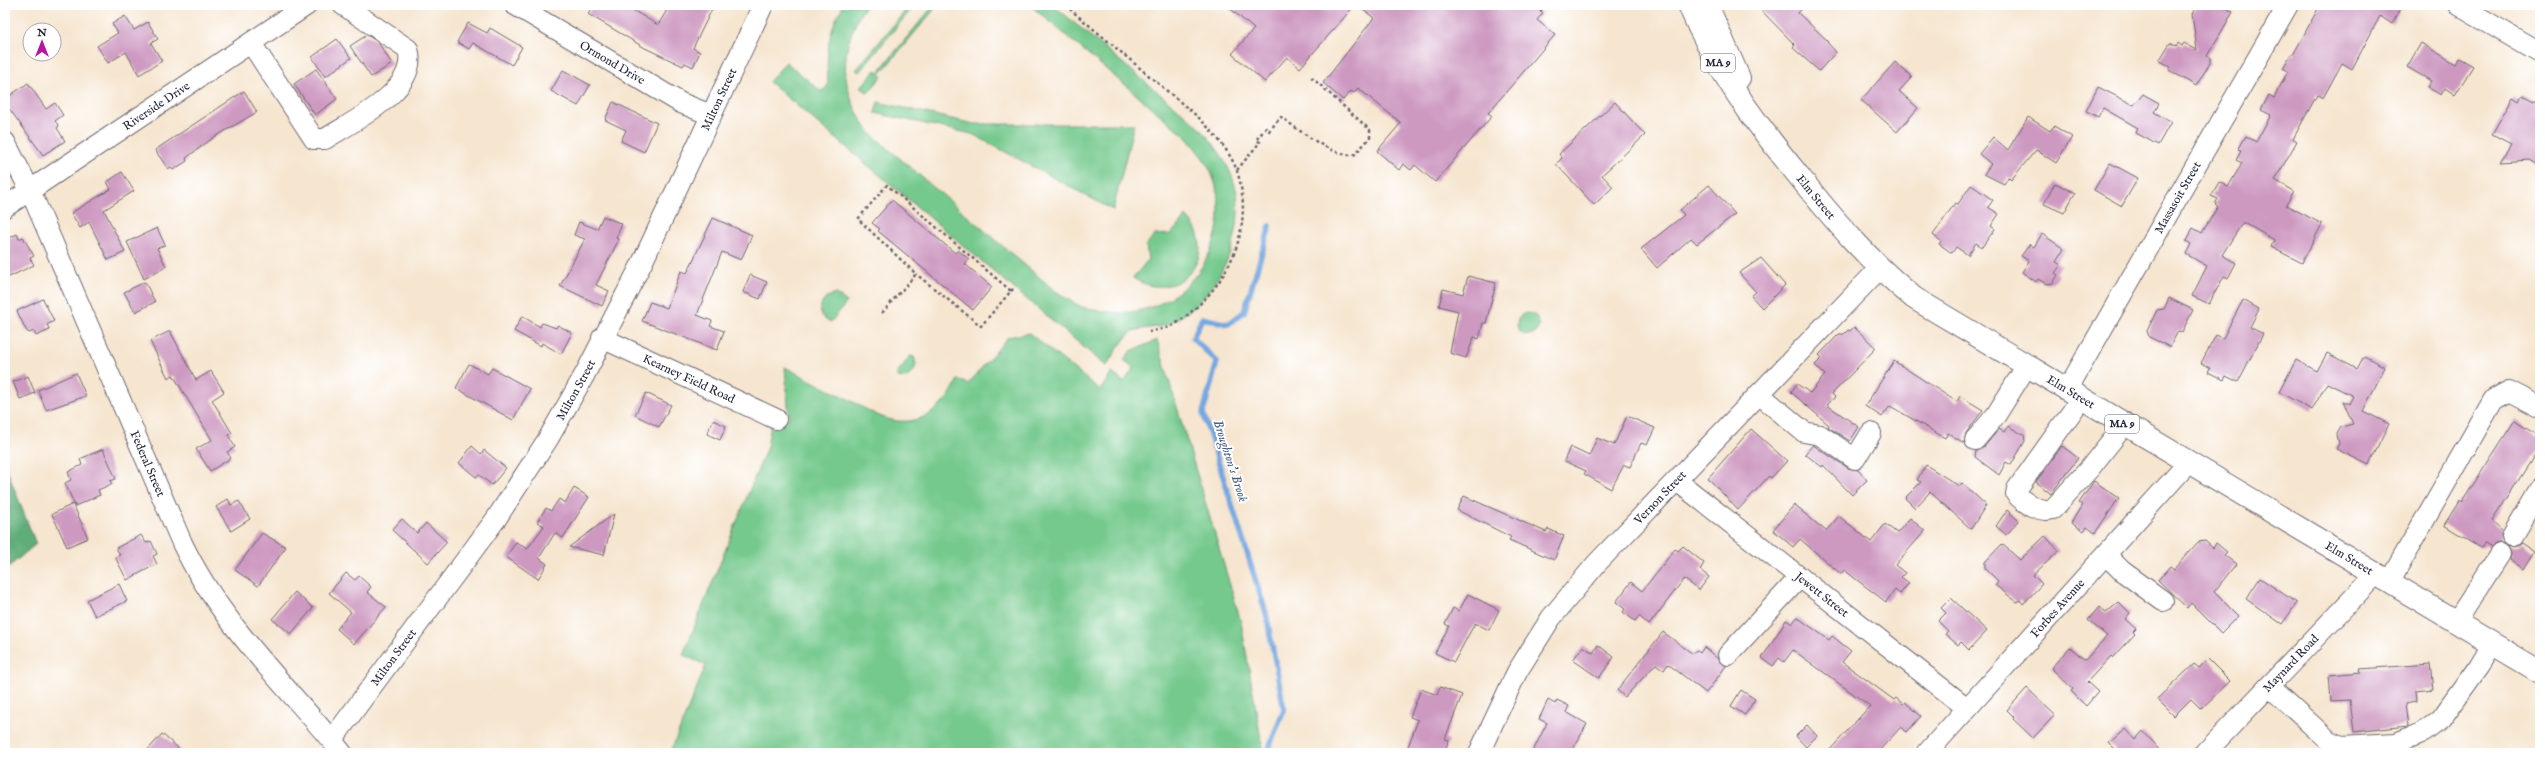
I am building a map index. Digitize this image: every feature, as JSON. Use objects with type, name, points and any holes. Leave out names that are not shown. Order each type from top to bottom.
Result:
[{"type":"highway","name":"Elm Street","points":[[1689,5],[1706,45],[1751,118],[1844,232],[1879,268],[1914,298],[2026,367],[2540,672]]},
{"type":"highway","name":"Elm Street","points":[[1707,5],[1737,74],[1751,118]]},
{"type":"street","name":"Riverside Drive","points":[[5,207],[307,5]]},
{"type":"street","points":[[251,43],[314,138],[325,138],[385,101],[397,90],[410,57],[408,49],[344,5]]},
{"type":"street","name":"Ormond Drive","points":[[515,5],[682,103],[711,115]]},
{"type":"street","name":"Milton Street","points":[[337,747],[496,519],[548,439],[585,374],[602,338],[642,263],[763,5]]},
{"type":"street","name":"Massasoit Street","points":[[2124,425],[2090,468],[2053,509],[2044,510],[2036,508],[2018,496],[2017,490],[2052,441],[2074,395],[2288,5]]},
{"type":"street","points":[[2458,5],[2540,53]]},
{"type":"street","name":"Federal Street","points":[[5,142],[30,190],[192,565],[233,626],[337,747]]},
{"type":"street","name":"Vernon Street","points":[[1479,753],[1517,672],[1551,618],[1597,563],[1879,268]]},
{"type":"street","name":"Kearney Field Road","points":[[602,338],[776,419]]},
{"type":"street","points":[[1975,440],[1996,415],[2026,367]]},
{"type":"street","name":"Maynard Road","points":[[2205,753],[2269,686],[2383,578],[2494,399],[2509,391],[2540,407]]},
{"type":"street","points":[[1758,394],[1804,432],[1820,435],[1855,459],[1871,434]]},
{"type":"street","name":"Forbes Avenue","points":[[1926,753],[2188,463]]},
{"type":"street","name":"Jewett Street","points":[[1677,481],[1967,708]]},
{"type":"street","points":[[2512,536],[2540,488]]},
{"type":"street","points":[[2456,622],[2500,554]]},
{"type":"street","points":[[2106,555],[2122,571],[2163,601]]},
{"type":"street","points":[[1728,655],[1800,577]]},
{"type":"street","points":[[2269,686],[2328,740],[2342,746],[2396,743],[2424,732],[2441,719],[2479,666],[2492,644]]},
{"type":"path","points":[[1065,5],[1214,132],[1236,170],[1241,194],[1241,232],[1231,264],[1216,289],[1193,311],[1171,326],[1149,332]]},
{"type":"path","points":[[1540,11],[1545,5]]},
{"type":"path","points":[[1236,170],[1260,142],[1256,140],[1266,128],[1269,131],[1280,117],[1308,136],[1346,156],[1354,155],[1370,138],[1370,130],[1310,76]]},
{"type":"path","points":[[1011,291],[886,186],[858,220],[916,274],[981,326],[1014,288]]},
{"type":"path","points":[[882,313],[916,274]]},
{"type":"green space","points":[[844,5],[866,5],[850,38],[846,54],[846,70],[847,86],[852,101],[870,133],[1053,289],[1071,301],[1082,307],[1103,311],[1130,312],[1154,306],[1176,294],[1194,277],[1208,256],[1217,232],[1219,206],[1214,180],[1205,162],[1184,135],[1030,5],[1053,5],[1197,125],[1221,154],[1226,163],[1236,189],[1238,206],[1234,240],[1229,256],[1221,272],[1201,300],[1189,311],[1169,324],[1132,332],[1122,343],[1106,366],[769,82],[786,62],[822,92],[828,85],[827,64],[831,34],[838,14]]},
{"type":"green space","points":[[910,5],[915,5],[859,72],[856,70]]},
{"type":"green space","points":[[934,5],[938,5],[880,74],[882,76],[868,93],[861,87],[875,70],[878,72]]},
{"type":"green space","points":[[878,102],[974,124],[1134,124],[1113,210],[972,134],[875,113]]},
{"type":"green space","points":[[1186,216],[1196,231],[1200,246],[1198,260],[1190,272],[1179,281],[1165,286],[1149,285],[1133,278],[1148,260],[1146,245],[1155,235],[1171,234]]},
{"type":"green space","points":[[836,294],[847,302],[831,322],[827,321],[821,313],[821,304],[831,295]]},
{"type":"green space","points":[[1528,313],[1532,314],[1538,320],[1538,328],[1532,334],[1528,335],[1524,334],[1518,328],[1517,324],[1518,320],[1524,314]]},
{"type":"green space","points":[[1029,333],[1100,390],[1112,373],[1124,382],[1134,368],[1124,360],[1131,351],[1157,340],[1241,622],[1263,751],[1262,753],[670,753],[706,665],[683,655],[767,447],[771,424],[789,418],[785,367],[881,416],[892,420],[913,420],[923,417],[940,406],[953,389],[958,379],[968,384],[1008,337]]},
{"type":"green space","points":[[910,356],[914,357],[916,364],[914,371],[906,378],[897,377],[897,373]]},
{"type":"green space","points":[[5,465],[36,544],[5,570]]},
{"type":"building","points":[[593,5],[624,5],[658,25],[670,5],[714,5],[693,48],[700,52],[693,67],[685,63],[683,66],[645,48],[588,14]]},
{"type":"building","points":[[1226,5],[1355,5],[1300,68],[1287,57],[1265,82],[1232,54],[1254,29]]},
{"type":"building","points":[[1357,5],[1533,5],[1543,13],[1537,20],[1555,35],[1488,113],[1492,116],[1435,182],[1415,165],[1411,170],[1403,164],[1399,170],[1377,151],[1401,123],[1358,88],[1354,93],[1351,91],[1343,100],[1323,83],[1374,18]]},
{"type":"building","points":[[1756,5],[1806,5],[1798,13],[1828,41],[1827,42],[1836,52],[1819,71],[1793,48],[1795,45]]},
{"type":"building","points":[[2197,5],[2220,5],[2233,12],[2207,56],[2210,58],[2210,63],[2196,86],[2169,70],[2171,67],[2159,61],[2170,43],[2176,46],[2178,43],[2182,46],[2184,43],[2197,50],[2192,14]]},
{"type":"building","points":[[2320,5],[2403,5],[2392,24],[2380,16],[2352,69],[2342,63],[2323,98],[2317,95],[2293,139],[2297,141],[2275,180],[2294,191],[2286,205],[2322,224],[2302,263],[2271,247],[2274,240],[2243,222],[2222,255],[2236,263],[2228,278],[2224,276],[2209,304],[2192,296],[2207,266],[2186,254],[2191,244],[2186,241],[2193,228],[2202,233],[2218,206],[2215,204],[2218,199],[2211,196],[2219,182],[2228,187],[2242,163],[2236,160],[2241,151],[2238,150],[2246,136],[2256,142],[2271,115],[2261,110],[2269,95],[2274,98],[2288,71],[2283,68],[2291,54],[2293,55]]},
{"type":"building","points":[[125,16],[134,30],[148,22],[158,39],[151,43],[162,61],[139,75],[126,52],[108,63],[97,46],[118,33],[112,24]]},
{"type":"building","points":[[468,23],[487,33],[490,28],[522,47],[512,65],[473,43],[469,49],[457,42]]},
{"type":"building","points":[[367,35],[378,42],[392,64],[371,77],[350,46]]},
{"type":"building","points":[[337,39],[351,58],[325,77],[312,57]]},
{"type":"building","points":[[2421,43],[2456,64],[2459,58],[2473,66],[2455,95],[2445,88],[2441,95],[2427,87],[2431,81],[2407,67]]},
{"type":"building","points":[[1895,62],[1912,77],[1899,91],[1918,108],[1897,132],[1861,100]]},
{"type":"building","points":[[316,69],[337,99],[315,115],[294,84]]},
{"type":"building","points":[[563,70],[590,85],[578,106],[551,91]]},
{"type":"building","points":[[28,83],[46,109],[55,103],[63,115],[55,121],[59,126],[57,128],[65,141],[43,155],[5,103],[5,99]]},
{"type":"building","points":[[2098,87],[2134,105],[2143,94],[2159,103],[2154,112],[2171,122],[2158,145],[2136,133],[2138,128],[2103,108],[2098,117],[2086,111]]},
{"type":"building","points":[[244,91],[257,112],[213,138],[186,158],[187,161],[173,170],[171,167],[168,169],[155,150]]},
{"type":"building","points":[[2522,95],[2540,105],[2540,166],[2530,160],[2500,162],[2511,144],[2492,134],[2513,97],[2519,101]]},
{"type":"building","points":[[613,102],[657,123],[644,152],[621,141],[626,130],[605,120]]},
{"type":"building","points":[[1615,102],[1645,135],[1602,175],[1613,187],[1594,205],[1556,164],[1562,158],[1559,154]]},
{"type":"building","points":[[2028,117],[2050,131],[2054,126],[2072,137],[2056,163],[2036,150],[2011,180],[2008,177],[2004,184],[1984,174],[1991,164],[1979,154],[1993,137],[2008,150]]},
{"type":"building","points":[[2110,163],[2138,178],[2122,206],[2094,190]]},
{"type":"building","points":[[122,172],[134,191],[104,210],[125,252],[108,260],[89,222],[80,228],[71,213],[111,189],[107,182]]},
{"type":"building","points":[[2055,183],[2075,193],[2064,213],[2044,204]]},
{"type":"building","points":[[1709,185],[1735,214],[1697,244],[1691,238],[1657,268],[1641,249],[1684,215],[1680,210]]},
{"type":"building","points":[[1971,185],[1993,200],[1988,207],[1999,214],[1991,226],[1995,229],[1982,247],[1976,243],[1968,255],[1956,247],[1952,253],[1939,244],[1941,241],[1933,235],[1955,203],[1958,204]]},
{"type":"building","points":[[892,200],[955,253],[958,250],[969,259],[965,264],[992,287],[973,310],[878,231],[880,229],[872,223]]},
{"type":"building","points":[[603,216],[622,224],[616,238],[619,239],[596,285],[609,291],[602,306],[560,286],[585,239],[574,235],[579,222],[597,229]]},
{"type":"building","points":[[713,218],[752,235],[741,260],[722,252],[697,315],[712,321],[710,326],[724,331],[717,350],[642,321],[650,302],[667,308],[681,271],[687,273]]},
{"type":"building","points":[[157,228],[165,245],[157,248],[166,266],[144,279],[127,242]]},
{"type":"building","points":[[17,234],[19,239],[23,237],[34,256],[30,258],[34,265],[5,279],[5,240]]},
{"type":"building","points":[[2042,234],[2064,249],[2056,262],[2061,265],[2055,273],[2058,275],[2053,283],[2046,284],[2038,279],[2036,282],[2022,272],[2029,261],[2021,256],[2030,244],[2034,247]]},
{"type":"building","points":[[1761,258],[1785,285],[1762,308],[1751,296],[1756,292],[1739,273]]},
{"type":"building","points":[[750,275],[767,282],[760,299],[743,292]]},
{"type":"building","points":[[1468,276],[1496,283],[1486,323],[1483,323],[1479,339],[1474,337],[1466,358],[1450,353],[1458,311],[1439,306],[1443,289],[1463,294]]},
{"type":"building","points":[[145,282],[155,302],[135,312],[124,292]]},
{"type":"building","points":[[2169,298],[2193,310],[2182,332],[2178,331],[2170,347],[2149,337],[2147,331],[2157,310],[2164,309]]},
{"type":"building","points":[[43,299],[54,321],[47,325],[50,330],[36,336],[34,331],[29,333],[26,330],[17,311]]},
{"type":"building","points":[[2243,300],[2259,309],[2250,327],[2263,334],[2238,382],[2226,376],[2224,380],[2208,372],[2210,368],[2201,363],[2216,335],[2223,338]]},
{"type":"building","points":[[522,316],[540,327],[542,323],[556,328],[558,325],[572,333],[561,354],[542,343],[541,346],[514,331]]},
{"type":"building","points":[[1854,327],[1876,348],[1832,394],[1835,397],[1827,405],[1859,427],[1850,441],[1828,427],[1829,425],[1791,392],[1797,384],[1810,393],[1825,375],[1815,365],[1822,358],[1819,355],[1839,334],[1844,334]]},
{"type":"building","points":[[170,331],[196,380],[211,371],[224,392],[212,400],[232,433],[228,435],[235,447],[227,452],[231,458],[210,471],[196,449],[212,440],[173,375],[168,378],[150,341]]},
{"type":"building","points":[[2327,353],[2357,369],[2364,356],[2385,367],[2363,411],[2389,424],[2369,465],[2336,449],[2339,444],[2337,434],[2341,427],[2353,424],[2343,401],[2349,404],[2353,396],[2327,383],[2312,410],[2279,392],[2296,360],[2317,371]]},
{"type":"building","points":[[1894,361],[1957,402],[1960,396],[1983,410],[1966,433],[1964,443],[1948,433],[1945,438],[1890,406],[1882,417],[1865,406]]},
{"type":"building","points":[[469,364],[488,374],[492,368],[530,389],[513,420],[456,388]]},
{"type":"building","points":[[76,373],[86,396],[46,410],[38,390]]},
{"type":"building","points":[[28,376],[35,393],[20,399],[13,382]]},
{"type":"building","points":[[646,393],[671,405],[659,427],[635,415]]},
{"type":"building","points":[[1627,416],[1655,428],[1647,445],[1641,443],[1630,467],[1624,465],[1611,489],[1584,474],[1586,471],[1564,461],[1570,447],[1589,456],[1597,438],[1614,445]]},
{"type":"building","points":[[713,420],[726,426],[720,440],[707,434]]},
{"type":"building","points":[[2515,420],[2540,436],[2540,447],[2492,521],[2502,530],[2501,536],[2504,543],[2495,544],[2490,548],[2484,544],[2481,548],[2444,525],[2460,500],[2462,502]]},
{"type":"building","points":[[2008,426],[2024,435],[2025,441],[2011,465],[2006,462],[1999,475],[1975,457],[1976,451],[1984,447],[1999,429],[2004,432]]},
{"type":"building","points":[[1751,429],[1787,461],[1771,478],[1769,476],[1738,510],[1708,478]]},
{"type":"building","points":[[1813,445],[1848,468],[1858,470],[1867,480],[1852,495],[1823,465],[1822,467],[1805,454]]},
{"type":"building","points":[[472,446],[481,454],[484,450],[506,468],[492,485],[479,475],[476,477],[459,463]]},
{"type":"building","points":[[2062,446],[2078,458],[2051,494],[2036,482]]},
{"type":"building","points":[[103,449],[116,479],[110,481],[112,484],[98,490],[100,495],[75,506],[65,483],[71,480],[68,472],[82,465],[80,459]]},
{"type":"building","points":[[1926,465],[1959,486],[1962,483],[1986,505],[1971,529],[1930,492],[1915,508],[1905,498],[1921,482],[1917,480]]},
{"type":"building","points":[[2094,481],[2119,498],[2095,533],[2087,527],[2084,531],[2071,523],[2082,505],[2079,503]]},
{"type":"building","points":[[574,488],[589,497],[563,538],[555,533],[539,558],[547,564],[538,579],[506,557],[516,542],[527,549],[544,526],[537,522],[546,508],[551,511],[559,499],[565,503]]},
{"type":"building","points":[[1464,496],[1546,532],[1548,529],[1564,536],[1554,560],[1509,540],[1511,537],[1457,510]]},
{"type":"building","points":[[228,499],[231,505],[239,501],[250,519],[231,531],[216,507]]},
{"type":"building","points":[[73,504],[88,538],[67,547],[52,514]]},
{"type":"building","points":[[1794,505],[1826,531],[1839,516],[1871,542],[1885,524],[1897,533],[1910,518],[1925,531],[1895,565],[1905,573],[1901,577],[1909,583],[1900,594],[1895,590],[1886,602],[1844,570],[1841,574],[1800,539],[1793,547],[1773,530]]},
{"type":"building","points":[[2007,510],[2019,521],[2006,535],[1996,526]]},
{"type":"building","points":[[614,514],[604,555],[569,547]]},
{"type":"building","points":[[402,519],[417,533],[426,523],[447,542],[428,563],[392,530]]},
{"type":"building","points":[[262,533],[286,547],[258,586],[235,570]]},
{"type":"building","points":[[141,535],[146,543],[151,541],[157,554],[153,556],[157,564],[127,580],[115,557],[120,555],[116,548]]},
{"type":"building","points":[[2045,536],[2059,551],[2033,575],[2042,584],[2023,604],[2020,600],[2017,602],[1995,585],[1998,581],[1985,568],[1985,562],[2002,544],[2020,560]]},
{"type":"building","points":[[2205,541],[2213,548],[2216,543],[2227,552],[2224,555],[2236,564],[2214,592],[2238,616],[2221,633],[2191,603],[2187,608],[2158,580],[2170,566],[2174,569],[2198,542]]},
{"type":"building","points":[[2522,542],[2535,551],[2524,569],[2510,560],[2511,554],[2508,547],[2517,546]]},
{"type":"building","points":[[1683,546],[1704,563],[1700,570],[1709,577],[1699,590],[1684,579],[1649,625],[1639,616],[1635,621],[1623,612],[1625,609],[1616,602],[1631,582],[1642,591],[1675,549],[1678,551]]},
{"type":"building","points":[[346,573],[355,580],[359,576],[371,587],[367,592],[386,607],[354,644],[337,629],[351,612],[329,593]]},
{"type":"building","points":[[2260,578],[2297,603],[2282,624],[2246,599]]},
{"type":"building","points":[[119,584],[127,601],[95,616],[87,600]]},
{"type":"building","points":[[295,592],[313,608],[291,634],[272,619]]},
{"type":"building","points":[[1468,594],[1499,610],[1489,630],[1475,623],[1454,662],[1435,653],[1449,626],[1445,624],[1453,608],[1459,611]]},
{"type":"building","points":[[1951,598],[1987,631],[1969,650],[1961,642],[1958,645],[1945,634],[1948,631],[1938,621],[1946,613],[1941,608]]},
{"type":"building","points":[[2119,602],[2130,613],[2125,619],[2136,629],[2133,632],[2135,634],[2113,658],[2111,656],[2087,682],[2098,692],[2086,706],[2071,691],[2073,689],[2051,668],[2070,647],[2085,660],[2107,636],[2088,620],[2099,607],[2106,613]]},
{"type":"building","points":[[1797,617],[1829,640],[1832,636],[1851,651],[1842,662],[1894,700],[1896,698],[1903,704],[1905,702],[1921,716],[1907,732],[1901,727],[1877,753],[1827,753],[1870,706],[1793,650],[1784,662],[1779,658],[1773,666],[1762,658],[1786,620],[1792,624]]},
{"type":"building","points":[[1663,632],[1693,654],[1696,650],[1700,653],[1704,647],[1726,666],[1706,693],[1668,664],[1664,670],[1656,664],[1625,697],[1617,690]]},
{"type":"building","points":[[1598,645],[1614,657],[1599,678],[1573,660],[1583,646],[1593,653]]},
{"type":"building","points":[[2208,659],[2230,681],[2201,709],[2191,699],[2174,716],[2157,699],[2194,664],[2199,668]]},
{"type":"building","points":[[2431,664],[2434,689],[2415,691],[2416,702],[2405,704],[2408,726],[2354,732],[2350,700],[2331,701],[2329,675],[2361,672],[2360,669]]},
{"type":"building","points":[[1440,687],[1462,695],[1445,739],[1449,740],[1444,753],[1418,753],[1407,749],[1418,720],[1410,717],[1421,689],[1437,695]]},
{"type":"building","points":[[2027,688],[2055,715],[2033,738],[2013,719],[2014,717],[2007,710]]},
{"type":"building","points":[[1741,690],[1755,699],[1745,715],[1731,706]]},
{"type":"building","points":[[1548,700],[1555,704],[1557,700],[1569,706],[1566,712],[1587,724],[1571,753],[1532,753],[1547,723],[1539,719]]},
{"type":"building","points":[[1807,725],[1817,736],[1806,747],[1796,736]]},
{"type":"building","points":[[2125,729],[2135,740],[2143,731],[2163,753],[2119,753],[2109,743]]},
{"type":"building","points":[[162,734],[184,753],[145,753]]},
{"type":"waterway","name":"Broughton's Brook","points":[[1267,753],[1284,709],[1266,613],[1203,413],[1217,362],[1193,338],[1202,318],[1228,324],[1244,312],[1270,226]]}]
